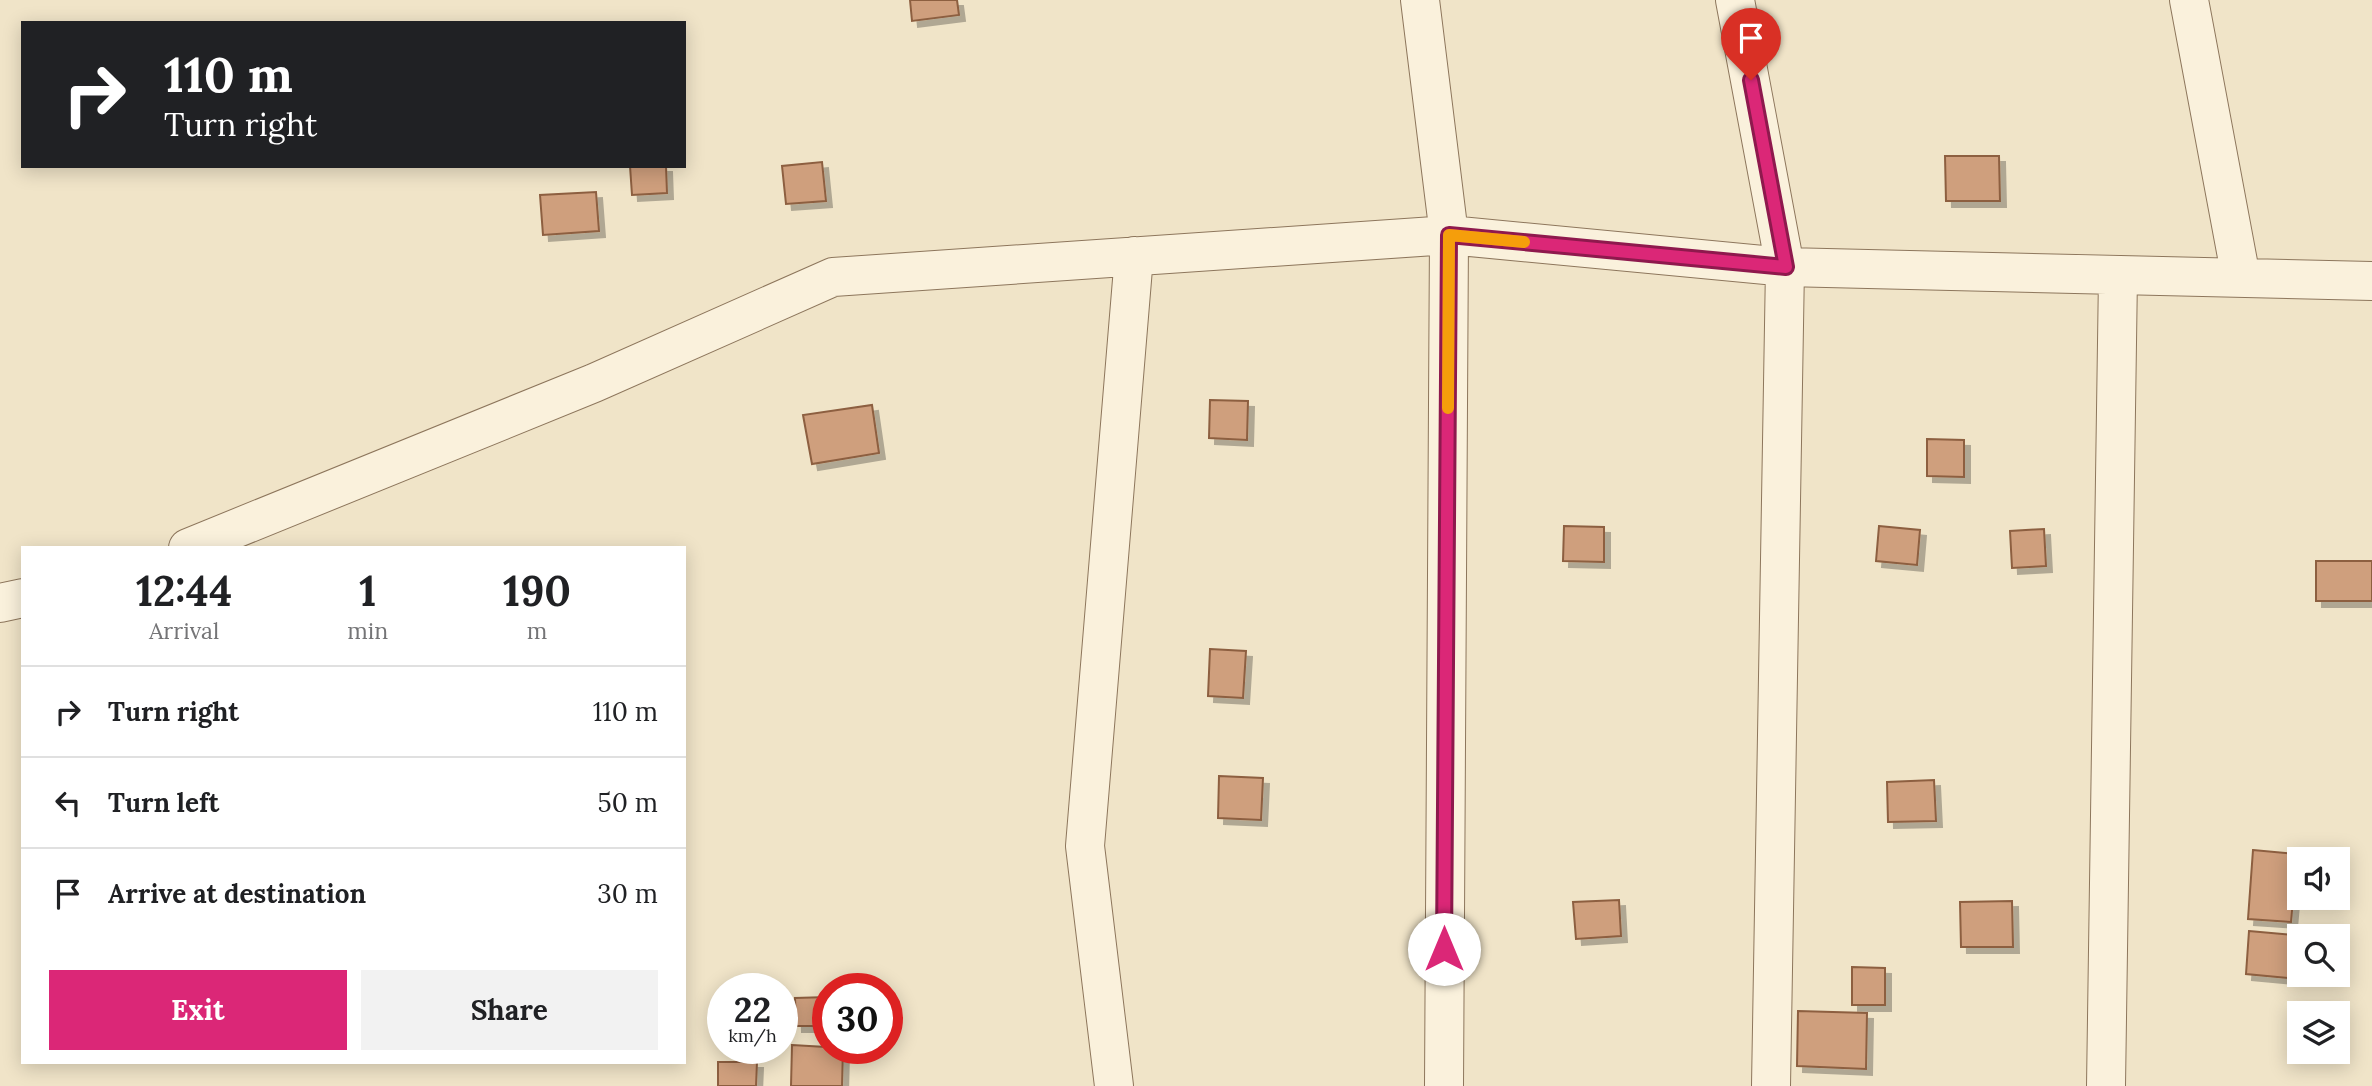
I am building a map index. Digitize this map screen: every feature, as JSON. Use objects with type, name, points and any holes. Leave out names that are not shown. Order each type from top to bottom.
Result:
[{"type":"street","points":[[1420,0],[1449,235],[1444,1086]]},
{"type":"street","points":[[1735,0],[1786,267],[1771,1086]]},
{"type":"street","points":[[2189,0],[2241,278]]},
{"type":"street","points":[[193,546],[594,383],[833,277],[1449,235],[1786,267],[2372,281]]},
{"type":"street","points":[[1114,1086],[1084,846],[1134,256]]},
{"type":"street","points":[[2106,1086],[2118,275]]},
{"type":"street","points":[[0,603],[21,598]]},
{"type":"building","points":[[910,0],[957,0],[959,15],[912,21]]},
{"type":"building","points":[[1945,156],[1999,156],[2000,201],[1946,201]]},
{"type":"building","points":[[822,162],[826,201],[786,204],[782,166]]},
{"type":"building","points":[[630,168],[666,168],[667,193],[632,195]]},
{"type":"building","points":[[596,192],[599,231],[543,235],[540,195]]},
{"type":"building","points":[[1210,400],[1248,401],[1247,440],[1209,438]]},
{"type":"building","points":[[872,405],[879,453],[812,464],[803,415]]},
{"type":"building","points":[[1927,439],[1964,440],[1964,477],[1927,476]]},
{"type":"building","points":[[1564,526],[1604,527],[1604,562],[1563,561]]},
{"type":"building","points":[[1879,526],[1920,530],[1917,565],[1876,561]]},
{"type":"building","points":[[2044,529],[2046,566],[2012,568],[2010,531]]},
{"type":"building","points":[[2316,561],[2372,561],[2372,601],[2316,601]]},
{"type":"building","points":[[1210,649],[1246,651],[1243,698],[1208,696]]},
{"type":"building","points":[[1219,776],[1263,778],[1261,820],[1218,818]]},
{"type":"building","points":[[1934,780],[1936,821],[1888,822],[1887,782]]},
{"type":"building","points":[[2253,850],[2287,853],[2287,910],[2292,910],[2291,922],[2248,919]]},
{"type":"building","points":[[1619,900],[1621,936],[1576,939],[1573,902]]},
{"type":"building","points":[[2012,901],[2013,947],[1961,947],[1960,902]]},
{"type":"building","points":[[2249,931],[2287,934],[2287,978],[2246,974]]},
{"type":"building","points":[[1852,967],[1885,968],[1885,1005],[1852,1005]]},
{"type":"building","points":[[812,997],[812,1026],[798,1026],[798,998]]},
{"type":"building","points":[[1798,1011],[1867,1013],[1866,1069],[1797,1066]]},
{"type":"building","points":[[798,1045],[812,1046],[812,1064],[843,1064],[842,1086],[791,1086],[792,1064],[798,1064]]},
{"type":"building","points":[[718,1064],[757,1064],[756,1086],[718,1086]]},
{"type":"slow traffic","points":[[1448,408],[1449,235],[1524,242]]},
{"type":"route","points":[[1444,949],[1449,235],[1786,267],[1751,80]]}]
